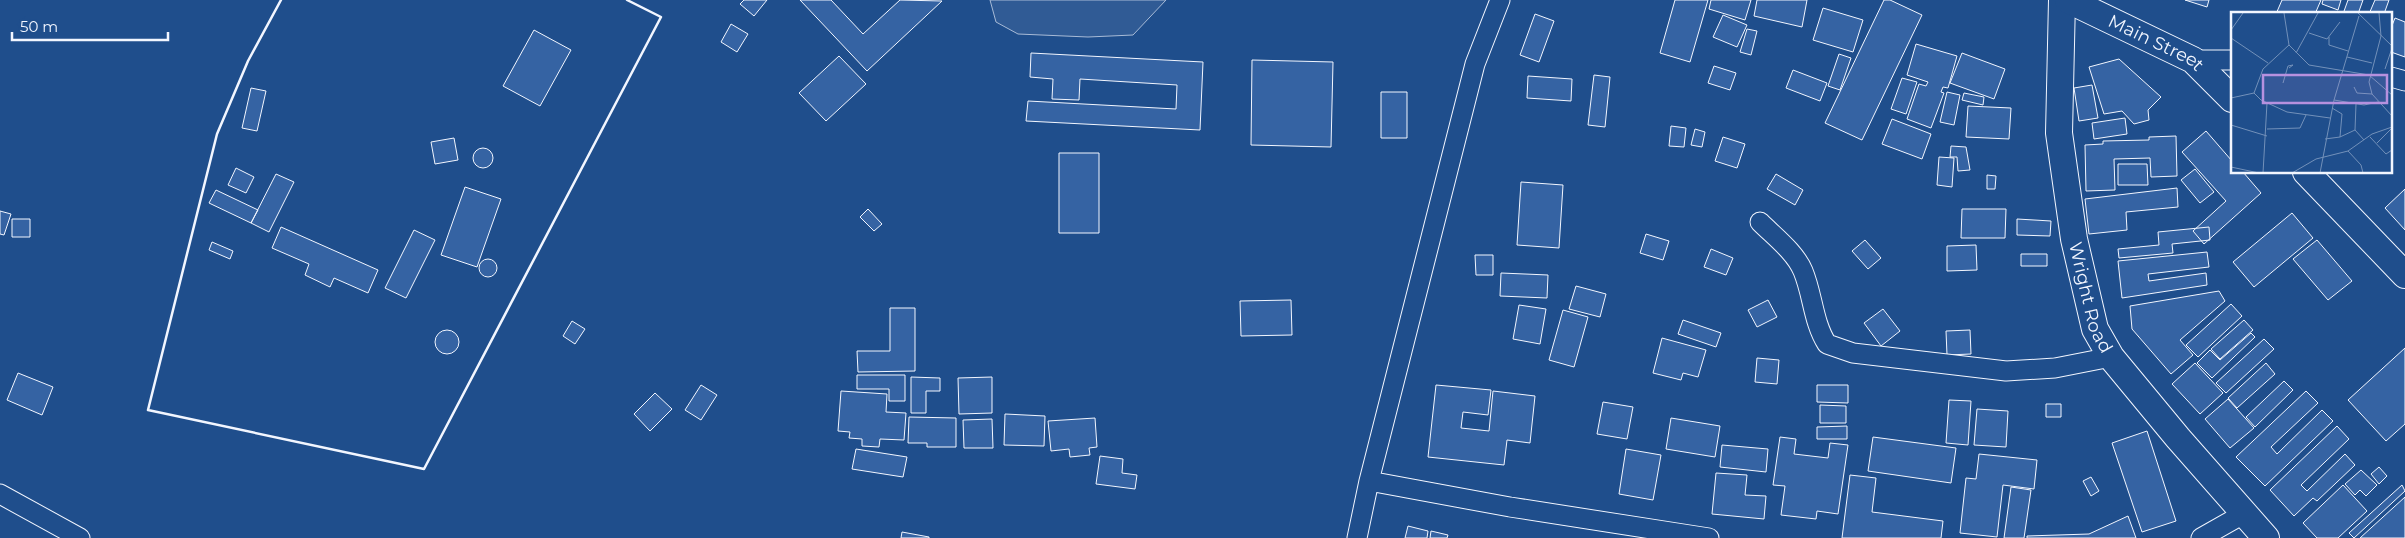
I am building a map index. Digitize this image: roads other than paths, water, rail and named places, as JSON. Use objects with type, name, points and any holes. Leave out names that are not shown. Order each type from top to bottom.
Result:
[{"type":"street","points":[[1357,538],[1369,482],[1475,64],[1500,0]]},
{"type":"street","name":"Wright Road","points":[[2062,0],[2059,133],[2074,239],[2085,294],[2096,329],[2111,357],[2178,438],[2266,538]]},
{"type":"street","name":"Main Street","points":[[2068,0],[2193,60],[2231,98]]},
{"type":"street","points":[[2193,60],[2231,60]]},
{"type":"street","points":[[2392,76],[2405,81]]},
{"type":"street","points":[[2308,174],[2405,275]]},
{"type":"street","points":[[1760,222],[1793,255],[1802,269],[1817,327],[1826,344],[1833,347],[1852,352],[2006,371],[2054,368],[2111,357]]},
{"type":"street","points":[[1369,482],[1510,507],[1709,538]]},
{"type":"street","points":[[0,494],[80,538]]},
{"type":"street","points":[[2201,538],[2245,513]]}]
